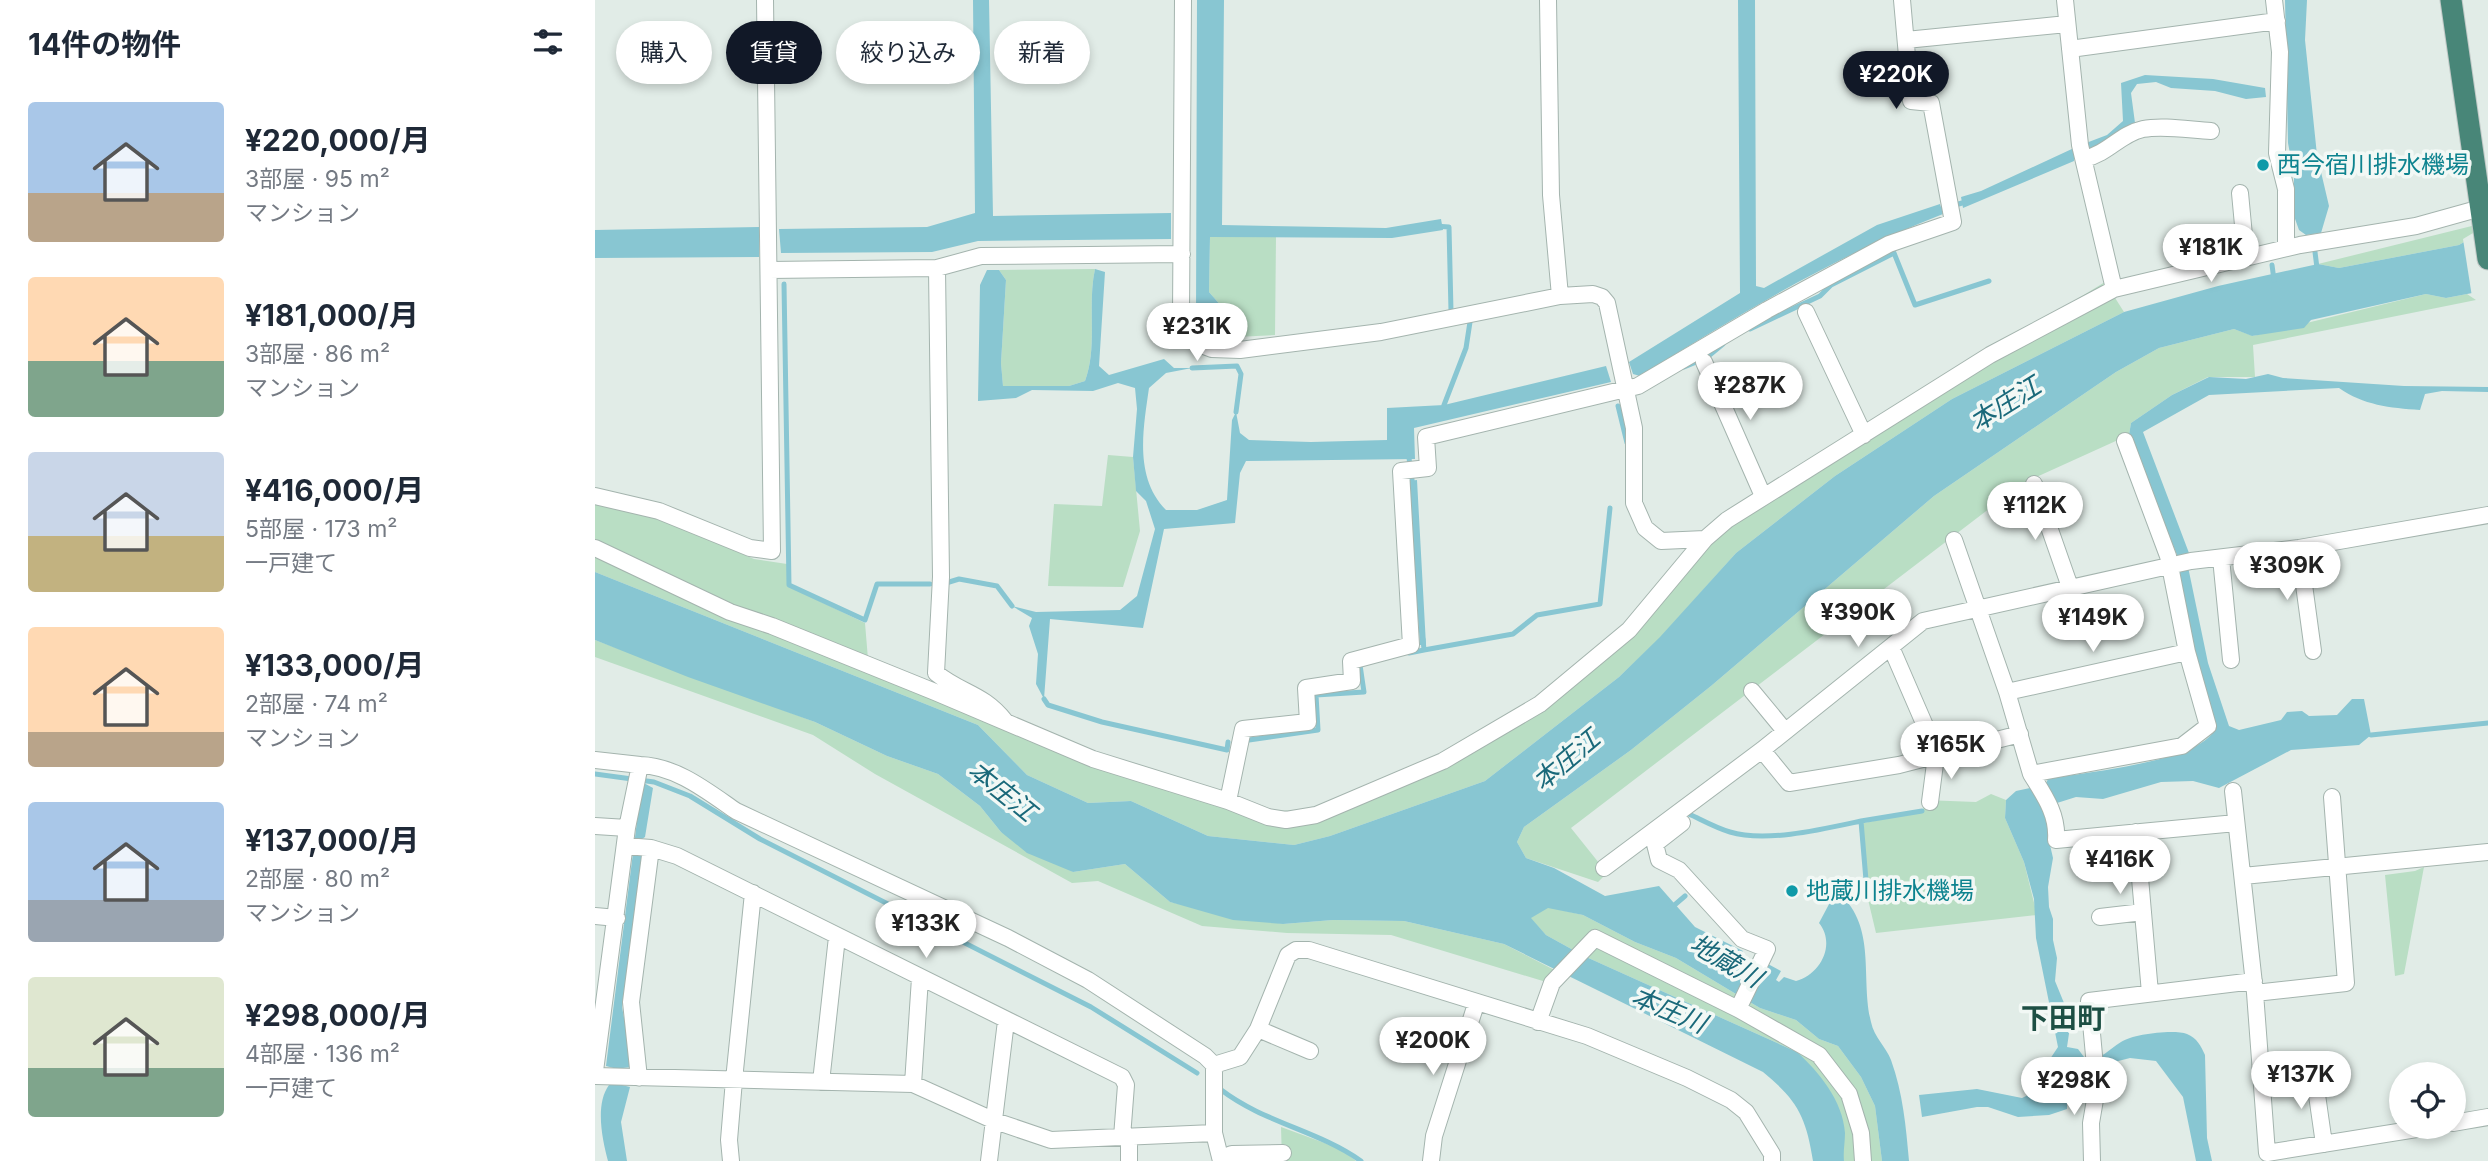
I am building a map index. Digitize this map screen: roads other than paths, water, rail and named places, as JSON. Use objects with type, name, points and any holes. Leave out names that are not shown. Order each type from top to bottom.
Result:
[{"type":"highway","points":[[2451,0],[2483,207],[2488,259]]},
{"type":"street","points":[[595,496],[659,511],[750,548],[772,551],[765,0]]},
{"type":"street","points":[[1184,0],[1181,317],[1185,334],[1196,343],[1212,349],[1240,350],[1381,332],[1560,296],[1593,294],[1602,297],[1607,303],[1627,389],[1635,438],[1634,503],[1645,528],[1661,541],[1705,539]]},
{"type":"street","points":[[1548,0],[1551,195],[1560,296]]},
{"type":"street","points":[[1228,801],[1243,729],[1308,722],[1305,688],[1352,681],[1351,661],[1411,645],[1401,471],[1428,467],[1426,437],[1638,386],[1767,310],[1889,244],[1953,222],[1931,103],[1911,101],[1902,0]]},
{"type":"street","points":[[2065,0],[2083,152],[2115,289]]},
{"type":"street","points":[[2274,0],[2280,52],[2277,153],[2293,247]]},
{"type":"street","points":[[2070,49],[2277,21]]},
{"type":"street","points":[[1906,40],[2067,24]]},
{"type":"street","points":[[2083,152],[2103,154],[2117,141],[2144,129],[2211,131]]},
{"type":"street","points":[[2240,194],[2246,257]]},
{"type":"street","points":[[595,548],[730,612],[868,665],[1093,759],[1228,801],[1268,817],[1300,819],[1316,815],[1449,757],[1540,704],[1629,630],[1705,539],[1727,520],[1990,355],[2115,289],[2293,247],[2416,226],[2483,207]]},
{"type":"street","points":[[769,270],[937,268],[981,256],[1182,254]]},
{"type":"street","points":[[936,673],[941,577],[937,268]]},
{"type":"street","points":[[1806,312],[1864,435]]},
{"type":"street","points":[[1704,362],[1763,496]]},
{"type":"street","points":[[2034,779],[2182,746],[2208,726],[2187,652],[2171,566],[2125,441]]},
{"type":"street","points":[[2034,484],[2070,587]]},
{"type":"street","points":[[1604,868],[1762,750],[1923,621],[2191,561],[2299,548],[2488,515]]},
{"type":"street","points":[[1954,540],[1979,608],[2034,779],[2050,805],[2057,825],[2056,840],[2237,823]]},
{"type":"street","points":[[2299,548],[2313,651]]},
{"type":"street","points":[[2221,558],[2231,660]]},
{"type":"street","points":[[1891,647],[1936,756],[1930,803]]},
{"type":"street","points":[[2007,692],[2187,652]]},
{"type":"street","points":[[868,665],[887,663],[926,675],[936,673]]},
{"type":"street","points":[[936,673],[947,682],[991,704],[1006,722]]},
{"type":"street","points":[[1752,691],[1785,731]]},
{"type":"street","points":[[1762,750],[1789,783],[1899,765],[2019,734]]},
{"type":"street","points":[[595,760],[638,775],[658,765],[696,784],[736,811],[1008,937],[1088,980],[1205,1056],[1214,1065],[1214,1133],[1221,1159],[1232,1154],[1283,1153]]},
{"type":"street","points":[[626,1077],[638,847],[627,828],[638,775]]},
{"type":"street","points":[[2233,791],[2255,987],[2267,1157],[2389,1133]]},
{"type":"street","points":[[2092,1161],[2096,1073],[2089,1000],[2150,993],[2347,983],[2332,797]]},
{"type":"street","points":[[1679,812],[1683,821],[1655,844],[1659,860],[1679,870],[1742,939],[1767,949],[1738,1009]]},
{"type":"street","points":[[595,825],[627,828]]},
{"type":"street","points":[[2136,832],[2150,993]]},
{"type":"street","points":[[638,847],[677,856],[1122,1077],[1126,1085],[1129,1161]]},
{"type":"street","points":[[638,847],[617,918],[599,1014],[595,1074],[913,1084],[995,1121],[1051,1140],[1214,1133]]},
{"type":"street","points":[[2243,876],[2488,852]]},
{"type":"street","points":[[731,1161],[729,1140],[753,893]]},
{"type":"street","points":[[2100,917],[2143,912]]},
{"type":"street","points":[[595,916],[617,918]]},
{"type":"street","points":[[821,1082],[837,937]]},
{"type":"street","points":[[1538,1022],[1552,983],[1595,938],[1738,1009],[1819,1055],[1849,1094],[1861,1133],[1863,1161]]},
{"type":"street","points":[[1214,1065],[1240,1057],[1258,1029],[1288,955],[1296,950],[1309,950],[1599,1041],[1687,1077],[1731,1100],[1746,1112],[1772,1154],[1772,1161]]},
{"type":"street","points":[[913,1084],[921,978]]},
{"type":"street","points":[[1431,1161],[1434,1136],[1476,1004]]},
{"type":"street","points":[[989,1161],[1006,1021]]},
{"type":"street","points":[[1258,1029],[1310,1051]]},
{"type":"street","points":[[2314,1074],[2324,1144]]},
{"type":"street","points":[[2466,1121],[2488,1117]]},
{"type":"water","points":[[973,0],[989,0],[993,216],[1171,213],[1171,239],[978,241],[932,252],[781,253],[779,229],[927,227],[975,213],[974,84],[980,84],[980,21],[973,21]]},
{"type":"water","points":[[1197,0],[1224,0],[1222,225],[1386,228],[1441,219],[1443,230],[1392,238],[1210,237],[1209,292],[1236,323],[1236,337],[1218,337],[1201,329],[1196,318]]},
{"type":"water","points":[[1738,0],[1755,0],[1756,286],[1764,288],[1877,225],[1940,204],[1943,214],[1864,248],[1826,268],[1750,309],[1640,376],[1633,374],[1629,362],[1740,293]]},
{"type":"water","points":[[2285,0],[2307,0],[2305,40],[2317,155],[2329,206],[2321,233],[2306,235],[2299,230],[2294,216],[2294,175],[2288,143]]},
{"type":"water","points":[[2145,75],[2213,79],[2265,88],[2266,97],[2246,99],[2215,91],[2171,88],[2156,82],[2137,84],[2131,93],[2135,123],[2101,148],[2089,150],[2086,143],[2107,135],[2123,121],[2121,83]]},
{"type":"water","points":[[2074,148],[2074,161],[1963,208],[1961,197],[1981,191]]},
{"type":"water","points":[[759,227],[759,257],[595,258],[595,230]]},
{"type":"water","points":[[2488,228],[2488,290],[2446,298],[2426,294],[2311,320],[2304,328],[2252,336],[2234,329],[2159,348],[2116,372],[1934,496],[1711,686],[1631,750],[1524,827],[1517,842],[1526,858],[1554,868],[1605,896],[1659,886],[1695,927],[1743,951],[1738,959],[1764,971],[1768,964],[1781,971],[1776,980],[1779,982],[1784,977],[1796,981],[1813,972],[1819,965],[1826,949],[1826,940],[1819,923],[1836,891],[1849,904],[1863,935],[1871,1022],[1895,1072],[1909,1161],[1882,1161],[1875,1106],[1861,1077],[1838,1046],[1819,1039],[1796,1020],[1760,1008],[1676,958],[1635,942],[1583,915],[1548,908],[1531,918],[1546,935],[1584,956],[1797,1052],[1829,1088],[1840,1110],[1845,1133],[1844,1161],[1813,1161],[1807,1132],[1798,1110],[1784,1091],[1763,1072],[1504,944],[1404,921],[1333,920],[1283,924],[1233,920],[1170,902],[1125,864],[1073,872],[1027,853],[1001,832],[980,806],[938,774],[887,756],[815,722],[688,677],[595,640],[595,572],[978,725],[1027,775],[1088,803],[1131,801],[1208,836],[1294,845],[1330,836],[1485,781],[1619,677],[1660,637],[1736,553],[1835,476],[1952,399],[2124,312],[2218,286],[2318,264],[2339,268],[2459,245]]},
{"type":"water","points":[[1095,269],[1105,272],[1099,366],[1109,375],[1164,359],[1174,368],[1192,368],[1166,373],[1149,388],[1143,436],[1145,468],[1156,497],[1166,510],[1197,510],[1227,500],[1232,420],[1236,412],[1240,433],[1249,440],[1387,440],[1387,408],[1444,405],[1606,366],[1611,382],[1414,428],[1415,459],[1246,461],[1240,473],[1235,523],[1164,529],[1143,628],[1050,619],[1044,699],[1036,684],[1038,654],[1029,626],[1032,618],[1012,606],[1036,612],[1120,610],[1137,596],[1155,529],[1146,501],[1136,491],[1133,457],[1137,409],[1135,388],[1118,383],[1093,391],[1032,390],[1016,398],[978,401],[980,285],[987,270],[999,270],[1006,280],[1001,363],[1003,386],[1069,386],[1085,381],[1089,368]]},
{"type":"water","points":[[2268,374],[2283,378],[2404,386],[2488,387],[2488,392],[2442,391],[2425,394],[2420,410],[2377,405],[2339,388],[2209,395],[2143,432],[2189,553],[2186,557],[2208,663],[2229,726],[2239,730],[2281,720],[2287,712],[2302,711],[2309,716],[2337,715],[2352,699],[2364,699],[2371,735],[2359,745],[2291,750],[2219,788],[2193,781],[2161,782],[2103,799],[2076,797],[2057,803],[2049,798],[2050,845],[2053,858],[2048,887],[2049,907],[2057,958],[2055,981],[2071,1020],[2067,1047],[2078,1049],[2087,1061],[2101,1056],[2127,1039],[2144,1035],[2173,1032],[2187,1034],[2193,1038],[2205,1055],[2207,1138],[2212,1161],[2196,1161],[2183,1097],[2156,1061],[2130,1058],[2087,1069],[2088,1076],[2067,1102],[2067,1109],[2049,1115],[2018,1117],[1988,1107],[1977,1107],[1922,1117],[1919,1095],[1977,1089],[2022,1098],[2039,1090],[2044,1068],[2058,1047],[2036,938],[2034,899],[2024,862],[2005,818],[2006,800],[2016,791],[2030,788],[2035,792],[2044,788],[2048,779],[2140,764],[2188,750],[2205,740],[2215,729],[2186,616],[2177,555],[2129,435],[2131,423],[2172,395],[2209,377],[2246,379]]},
{"type":"water","points":[[1417,480],[1426,645],[1420,645],[1408,481]]},
{"type":"water","points":[[642,782],[653,788],[645,837],[642,839],[639,855],[644,857],[622,1007],[633,1067],[623,1068],[622,1085],[630,1087],[621,1122],[627,1161],[608,1161],[601,1112],[609,1085],[617,1085],[617,1069],[606,1066]]},
{"type":"waterway","points":[[1942,209],[1962,203]]},
{"type":"waterway","points":[[1435,226],[1449,227],[1451,311]]},
{"type":"waterway","points":[[2314,244],[2317,268]]},
{"type":"waterway","points":[[1750,329],[1820,296],[1831,285],[1894,253],[1915,305],[1989,281]]},
{"type":"waterway","points":[[2272,265],[2274,280]]},
{"type":"waterway","points":[[784,284],[789,585],[865,620],[877,584],[930,584]]},
{"type":"waterway","points":[[1444,405],[1466,348],[1470,322]]},
{"type":"waterway","points":[[1684,367],[1706,358],[1723,344]]},
{"type":"waterway","points":[[1192,368],[1237,366],[1241,374],[1236,412]]},
{"type":"waterway","points":[[1618,406],[1627,443]]},
{"type":"waterway","points":[[1409,458],[1413,487]]},
{"type":"waterway","points":[[1424,650],[1513,634],[1537,615],[1600,604],[1610,508]]},
{"type":"waterway","points":[[946,583],[959,579],[997,586],[1012,606]]},
{"type":"waterway","points":[[1409,653],[1424,650],[1423,639]]},
{"type":"waterway","points":[[1249,740],[1318,730],[1316,695],[1364,692],[1360,665],[1366,663]]},
{"type":"waterway","points":[[1044,699],[1048,705],[1102,722],[1227,750],[1228,742]]},
{"type":"waterway","points":[[2371,735],[2488,723]]},
{"type":"waterway","points":[[595,774],[654,782],[690,796],[760,839],[1091,1007],[1197,1073]]},
{"type":"waterway","points":[[1867,892],[1861,821],[1922,811]]},
{"type":"waterway","points":[[1689,814],[1730,832],[1760,836],[1795,834],[1861,821]]},
{"type":"waterway","points":[[1671,908],[1685,896]]},
{"type":"waterway","points":[[1220,1089],[1254,1110],[1327,1141],[1361,1161]]},
{"type":"place","name":"西今宿川排水機場","points":[[2263,165]]},
{"type":"place","name":"地蔵川排水機場","points":[[1792,891]]},
{"type":"district","name":"下田町","points":[[2063,1018]]},
{"type":"water label","name":"本庄江","points":[[2005,404]]},
{"type":"water label","name":"本庄江","points":[[1566,760]]},
{"type":"water label","name":"本庄江","points":[[1002,791]]},
{"type":"water label","name":"地蔵川","points":[[1726,961]]},
{"type":"water label","name":"本庄川","points":[[1669,1010]]}]
